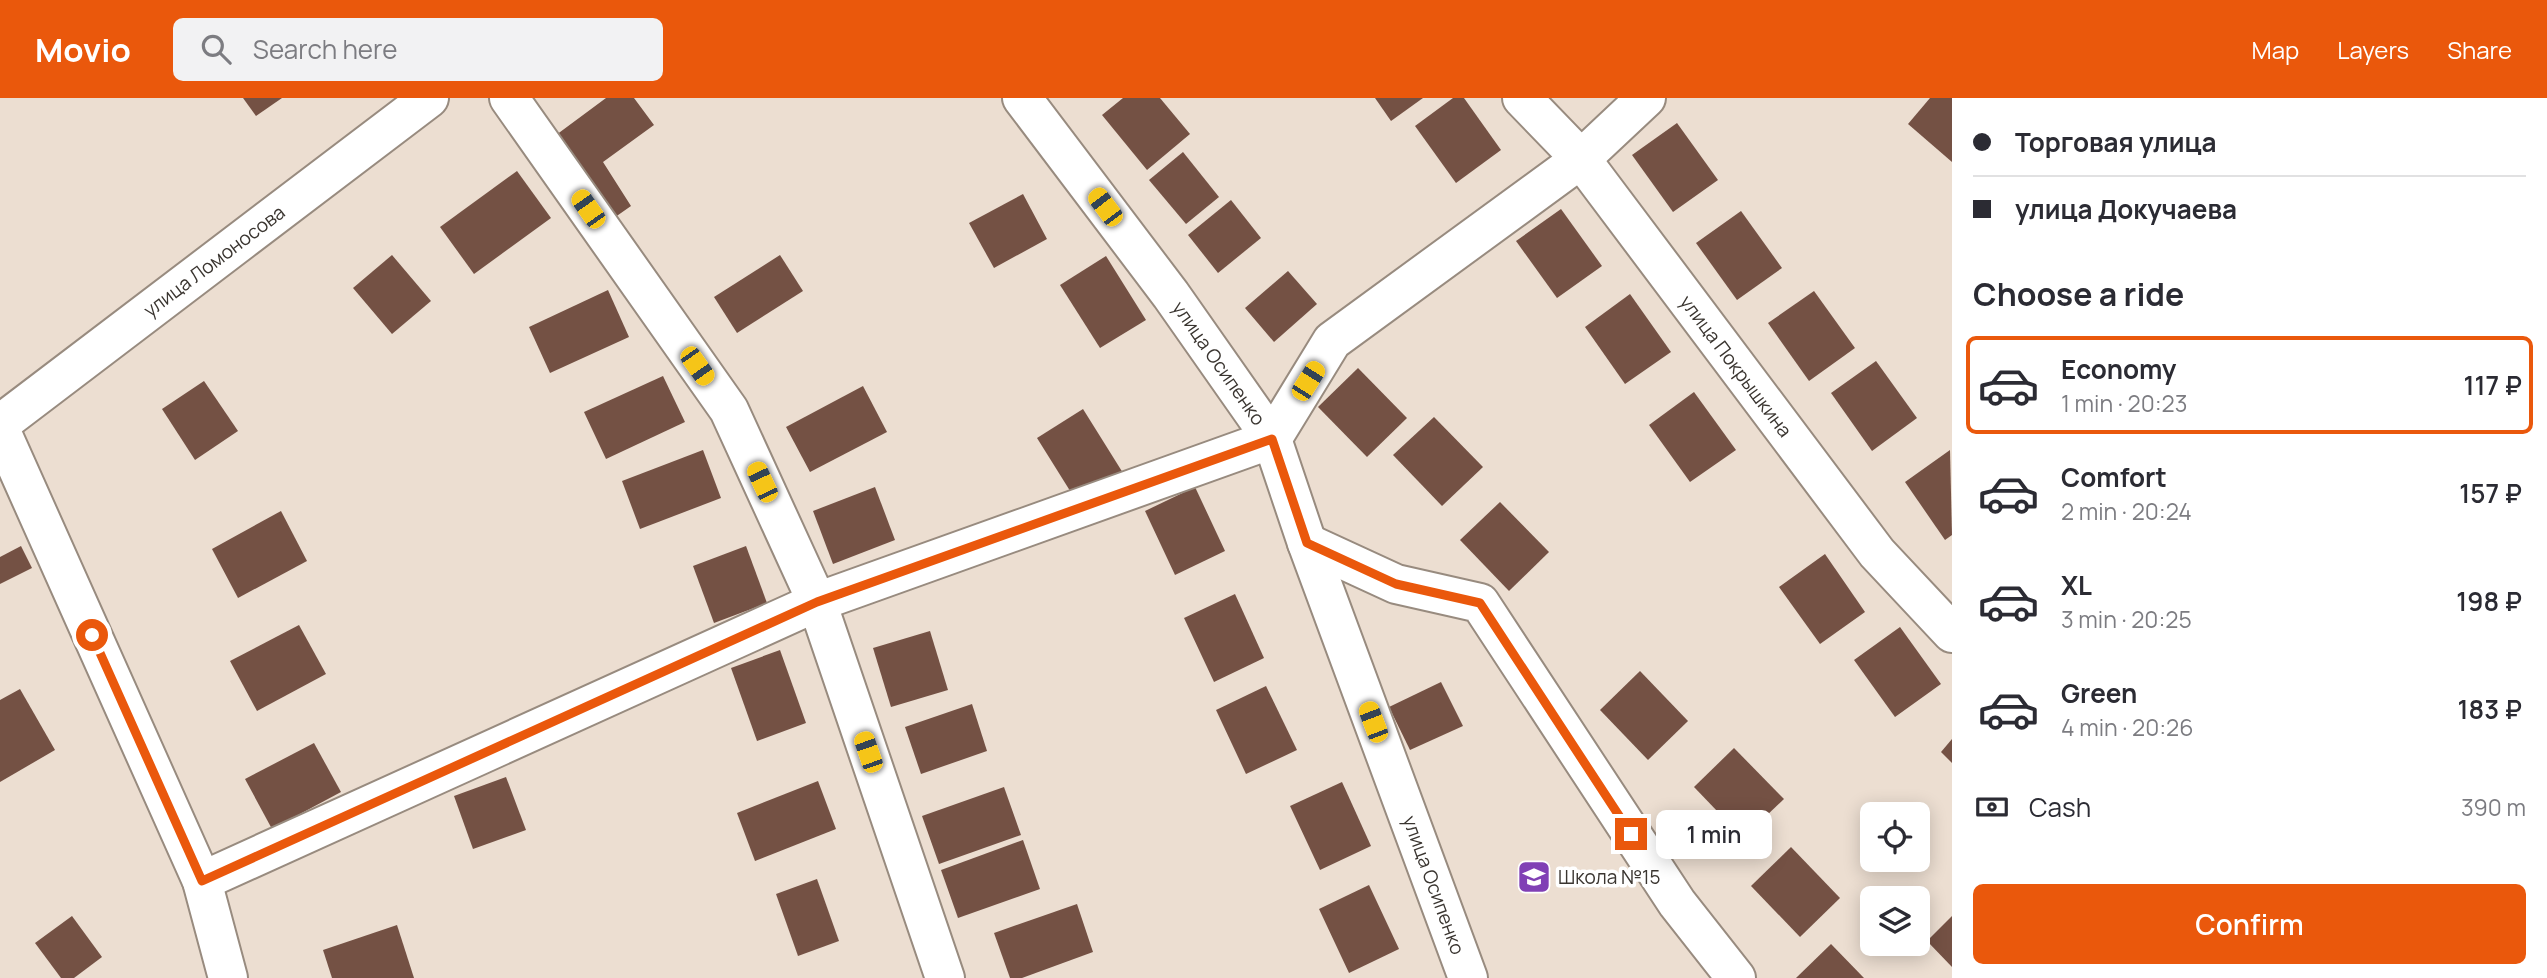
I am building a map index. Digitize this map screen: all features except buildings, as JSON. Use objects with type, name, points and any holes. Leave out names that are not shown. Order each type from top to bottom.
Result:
[{"type":"street","name":"улица Ломоносова","points":[[0,427],[429,98]]},
{"type":"street","points":[[509,98],[729,410],[817,602],[945,978]]},
{"type":"street","name":"улица Осипенко","points":[[1022,98],[1171,295],[1272,439],[1307,543],[1468,978]]},
{"type":"street","name":"улица Покрышкина","points":[[1522,98],[1581,159],[1877,553],[1952,633]]},
{"type":"street","points":[[202,881],[817,602],[1272,439],[1332,341],[1581,159],[1646,98]]},
{"type":"street","points":[[0,427],[202,881],[228,978]]},
{"type":"street","points":[[1307,543],[1396,584],[1480,603],[1677,903],[1736,978]]},
{"type":"place","name":"Школа №15","points":[[1534,877]]},
{"type":"route","points":[[92,635],[202,881],[817,602],[1272,439],[1307,543],[1396,584],[1480,603],[1631,834]]}]
